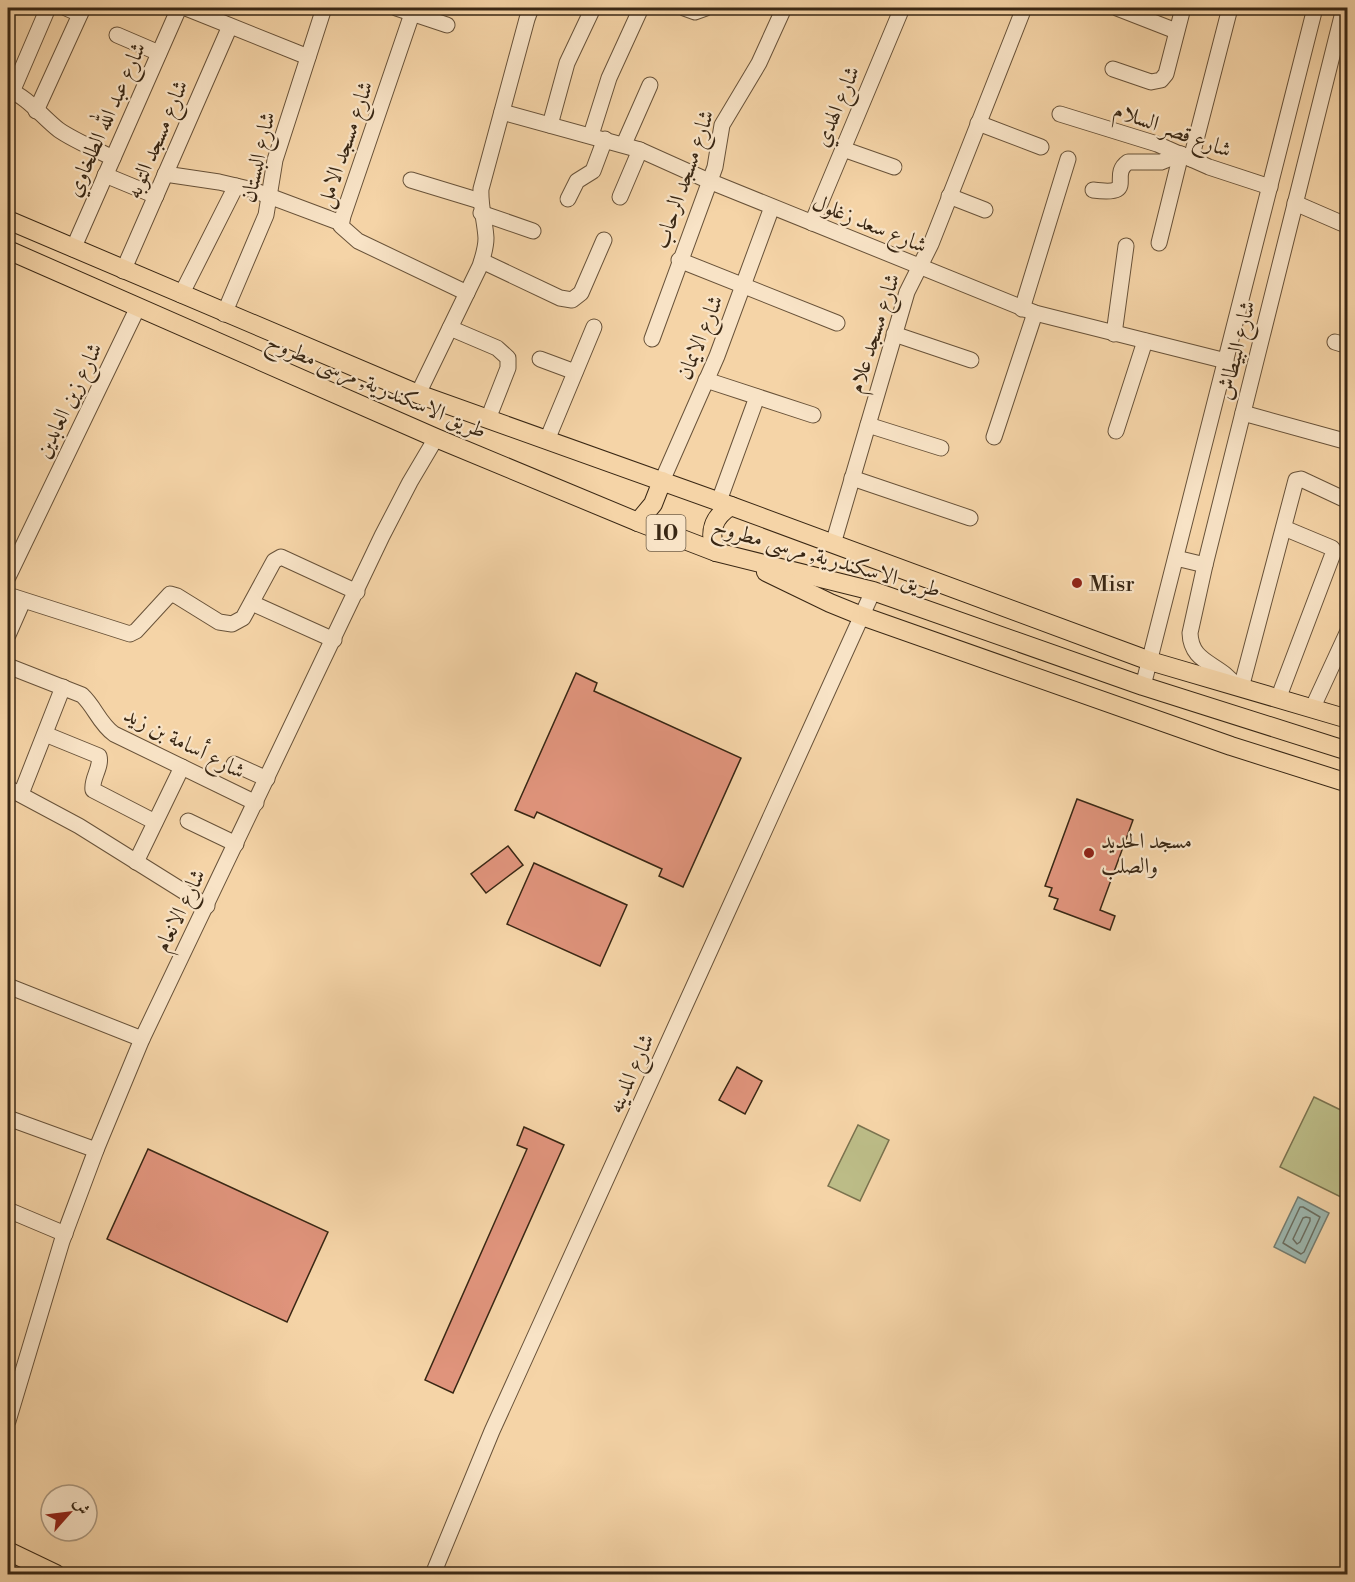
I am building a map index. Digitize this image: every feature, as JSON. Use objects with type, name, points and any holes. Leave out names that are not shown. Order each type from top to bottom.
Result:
[{"type":"main road","name":"طريق الاسكندرية, مرسى مطروح","points":[[8,220],[181,296],[418,394],[725,503],[1150,661],[1347,719]]},
{"type":"main road","name":"طريق الاسكندرية, مرسى مطروح","points":[[8,250],[436,438],[638,522],[717,552],[873,591],[1143,686],[1347,751]]},
{"type":"main road","points":[[638,522],[653,504],[662,481]]},
{"type":"main road","points":[[717,552],[712,542],[712,531],[715,520],[722,512],[725,503]]},
{"type":"main road","points":[[744,559],[771,575],[862,616],[1231,746],[1347,783]]},
{"type":"main road","points":[[8,1551],[56,1575]]},
{"type":"street","points":[[48,8],[10,91],[22,97],[62,132],[113,158]]},
{"type":"street","name":"شارع عبد الله الطلخاوي","points":[[73,249],[179,8]]},
{"type":"street","points":[[186,8],[308,57]]},
{"type":"street","name":"شارع البستان","points":[[224,314],[263,225],[274,166],[324,8]]},
{"type":"street","points":[[396,8],[413,10],[447,25]]},
{"type":"street","points":[[418,394],[482,261],[486,240],[481,207],[482,189],[526,19],[531,8]]},
{"type":"street","points":[[550,124],[567,63],[593,8]]},
{"type":"street","points":[[568,199],[577,181],[593,171],[609,78],[641,8]]},
{"type":"street","points":[[684,8],[695,12],[706,8]]},
{"type":"street","name":"شارع مسجد الرحاب","points":[[651,339],[718,158],[722,124],[759,63],[784,8]]},
{"type":"street","name":"شارع الهدي","points":[[812,223],[902,8]]},
{"type":"street","name":"شارع مسجد علام","points":[[833,544],[907,292],[920,267],[1024,8]]},
{"type":"street","points":[[1117,8],[1176,31]]},
{"type":"street","points":[[1113,69],[1150,82],[1161,80],[1166,74],[1183,8]]},
{"type":"street","points":[[1160,243],[1230,8]]},
{"type":"street","name":"شارع البيطاش","points":[[1143,686],[1315,8]]},
{"type":"street","name":"شارع البيطاش","points":[[1239,687],[1223,671],[1204,661],[1196,653],[1191,643],[1190,633],[1295,203],[1340,52],[1344,8]]},
{"type":"street","points":[[36,111],[76,10]]},
{"type":"street","name":"شارع مسجد الامل","points":[[413,10],[341,223],[344,230],[358,241],[467,293]]},
{"type":"street","name":"شارع مسجد التوبه","points":[[123,271],[230,26]]},
{"type":"street","points":[[117,35],[159,53]]},
{"type":"street","points":[[624,144],[650,85]]},
{"type":"street","name":"شارع سعد زغلول","points":[[502,112],[640,150],[709,181],[1029,311],[1226,361]]},
{"type":"street","name":"شارع قصر السلام","points":[[1060,114],[1139,137],[1209,167],[1270,187]]},
{"type":"street","points":[[978,123],[1041,147]]},
{"type":"street","points":[[843,149],[894,167]]},
{"type":"street","points":[[620,197],[640,150]]},
{"type":"street","points":[[1093,190],[1111,192],[1116,190],[1120,186],[1122,169],[1128,162],[1161,162],[1186,156]]},
{"type":"street","points":[[994,437],[1068,159]]},
{"type":"street","points":[[165,174],[236,186],[270,196],[341,223]]},
{"type":"street","points":[[105,175],[156,196]]},
{"type":"street","points":[[411,180],[481,207],[532,231]]},
{"type":"street","points":[[181,296],[236,186]]},
{"type":"street","points":[[949,196],[985,210]]},
{"type":"street","points":[[1295,203],[1347,226]]},
{"type":"street","name":"شارع الايمان","points":[[662,481],[706,380],[772,207]]},
{"type":"street","points":[[482,261],[560,298],[572,300],[581,293],[604,240]]},
{"type":"street","points":[[1114,334],[1126,246]]},
{"type":"street","points":[[680,260],[837,323]]},
{"type":"street","name":"شارع زين العابدين","points":[[8,577],[138,307]]},
{"type":"street","points":[[547,440],[594,327]]},
{"type":"street","points":[[450,328],[498,348],[508,358],[508,368],[488,419]]},
{"type":"street","points":[[894,334],[971,360]]},
{"type":"street","points":[[1116,431],[1146,341]]},
{"type":"street","points":[[540,359],[575,372]]},
{"type":"street","points":[[706,380],[813,416]]},
{"type":"street","points":[[725,503],[757,397]]},
{"type":"street","points":[[1243,413],[1347,442]]},
{"type":"street","points":[[868,425],[940,448]]},
{"type":"street","name":"شارع الانعام","points":[[8,1421],[65,1234],[96,1150],[142,1039],[396,509],[436,438]]},
{"type":"street","points":[[852,478],[970,518]]},
{"type":"street","points":[[1239,687],[1296,480],[1298,478],[1347,501]]},
{"type":"street","points":[[1278,699],[1335,551],[1284,528]]},
{"type":"street","points":[[8,595],[127,634],[136,632],[170,594],[225,624],[232,624],[243,618],[274,561],[281,557],[357,592]]},
{"type":"street","points":[[1176,558],[1205,565]]},
{"type":"street","name":"شارع المدينه","points":[[433,1575],[492,1431],[873,591]]},
{"type":"street","points":[[8,635],[23,601]]},
{"type":"street","points":[[252,603],[334,640]]},
{"type":"street","points":[[1312,709],[1344,648],[1347,631]]},
{"type":"street","name":"شارع أسامة بن زيد","points":[[8,669],[82,695],[88,700],[100,722],[114,734],[256,803]]},
{"type":"street","points":[[63,687],[45,734],[14,791],[79,825],[207,906]]},
{"type":"street","points":[[45,734],[99,756],[100,761],[92,785],[93,790],[155,822]]},
{"type":"street","points":[[234,764],[267,779]]},
{"type":"street","points":[[136,862],[182,767]]},
{"type":"street","points":[[188,821],[236,844]]},
{"type":"street","points":[[8,986],[142,1039]]},
{"type":"street","points":[[8,1118],[96,1150]]},
{"type":"street","points":[[8,1210],[65,1234]]},
{"type":"green space","points":[[1314,1097],[1347,1113],[1347,1200],[1280,1167]]},
{"type":"green space","points":[[858,1125],[889,1140],[860,1201],[828,1186]]},
{"type":"water","points":[[1298,1197],[1329,1213],[1305,1263],[1274,1247]]},
{"type":"building","points":[[576,673],[597,683],[594,691],[741,758],[683,887],[659,876],[662,869],[537,812],[534,818],[515,810]]},
{"type":"building","name":"مسجد الحديد والصلب","points":[[1077,799],[1133,820],[1100,910],[1115,916],[1110,930],[1054,909],[1058,899],[1049,896],[1052,888],[1045,886]]},
{"type":"building","points":[[508,846],[523,865],[486,893],[471,874]]},
{"type":"building","points":[[534,863],[627,905],[600,966],[507,924]]},
{"type":"building","points":[[737,1067],[762,1081],[745,1114],[719,1100]]},
{"type":"building","points":[[524,1127],[564,1145],[453,1393],[425,1380],[527,1149],[517,1145]]},
{"type":"building","points":[[148,1149],[328,1232],[287,1322],[107,1239]]},
{"type":"place","name":"Misr","points":[[1077,583]]},
{"type":"place","name":"مسجد الحديد والصلب","points":[[1089,853]]}]
